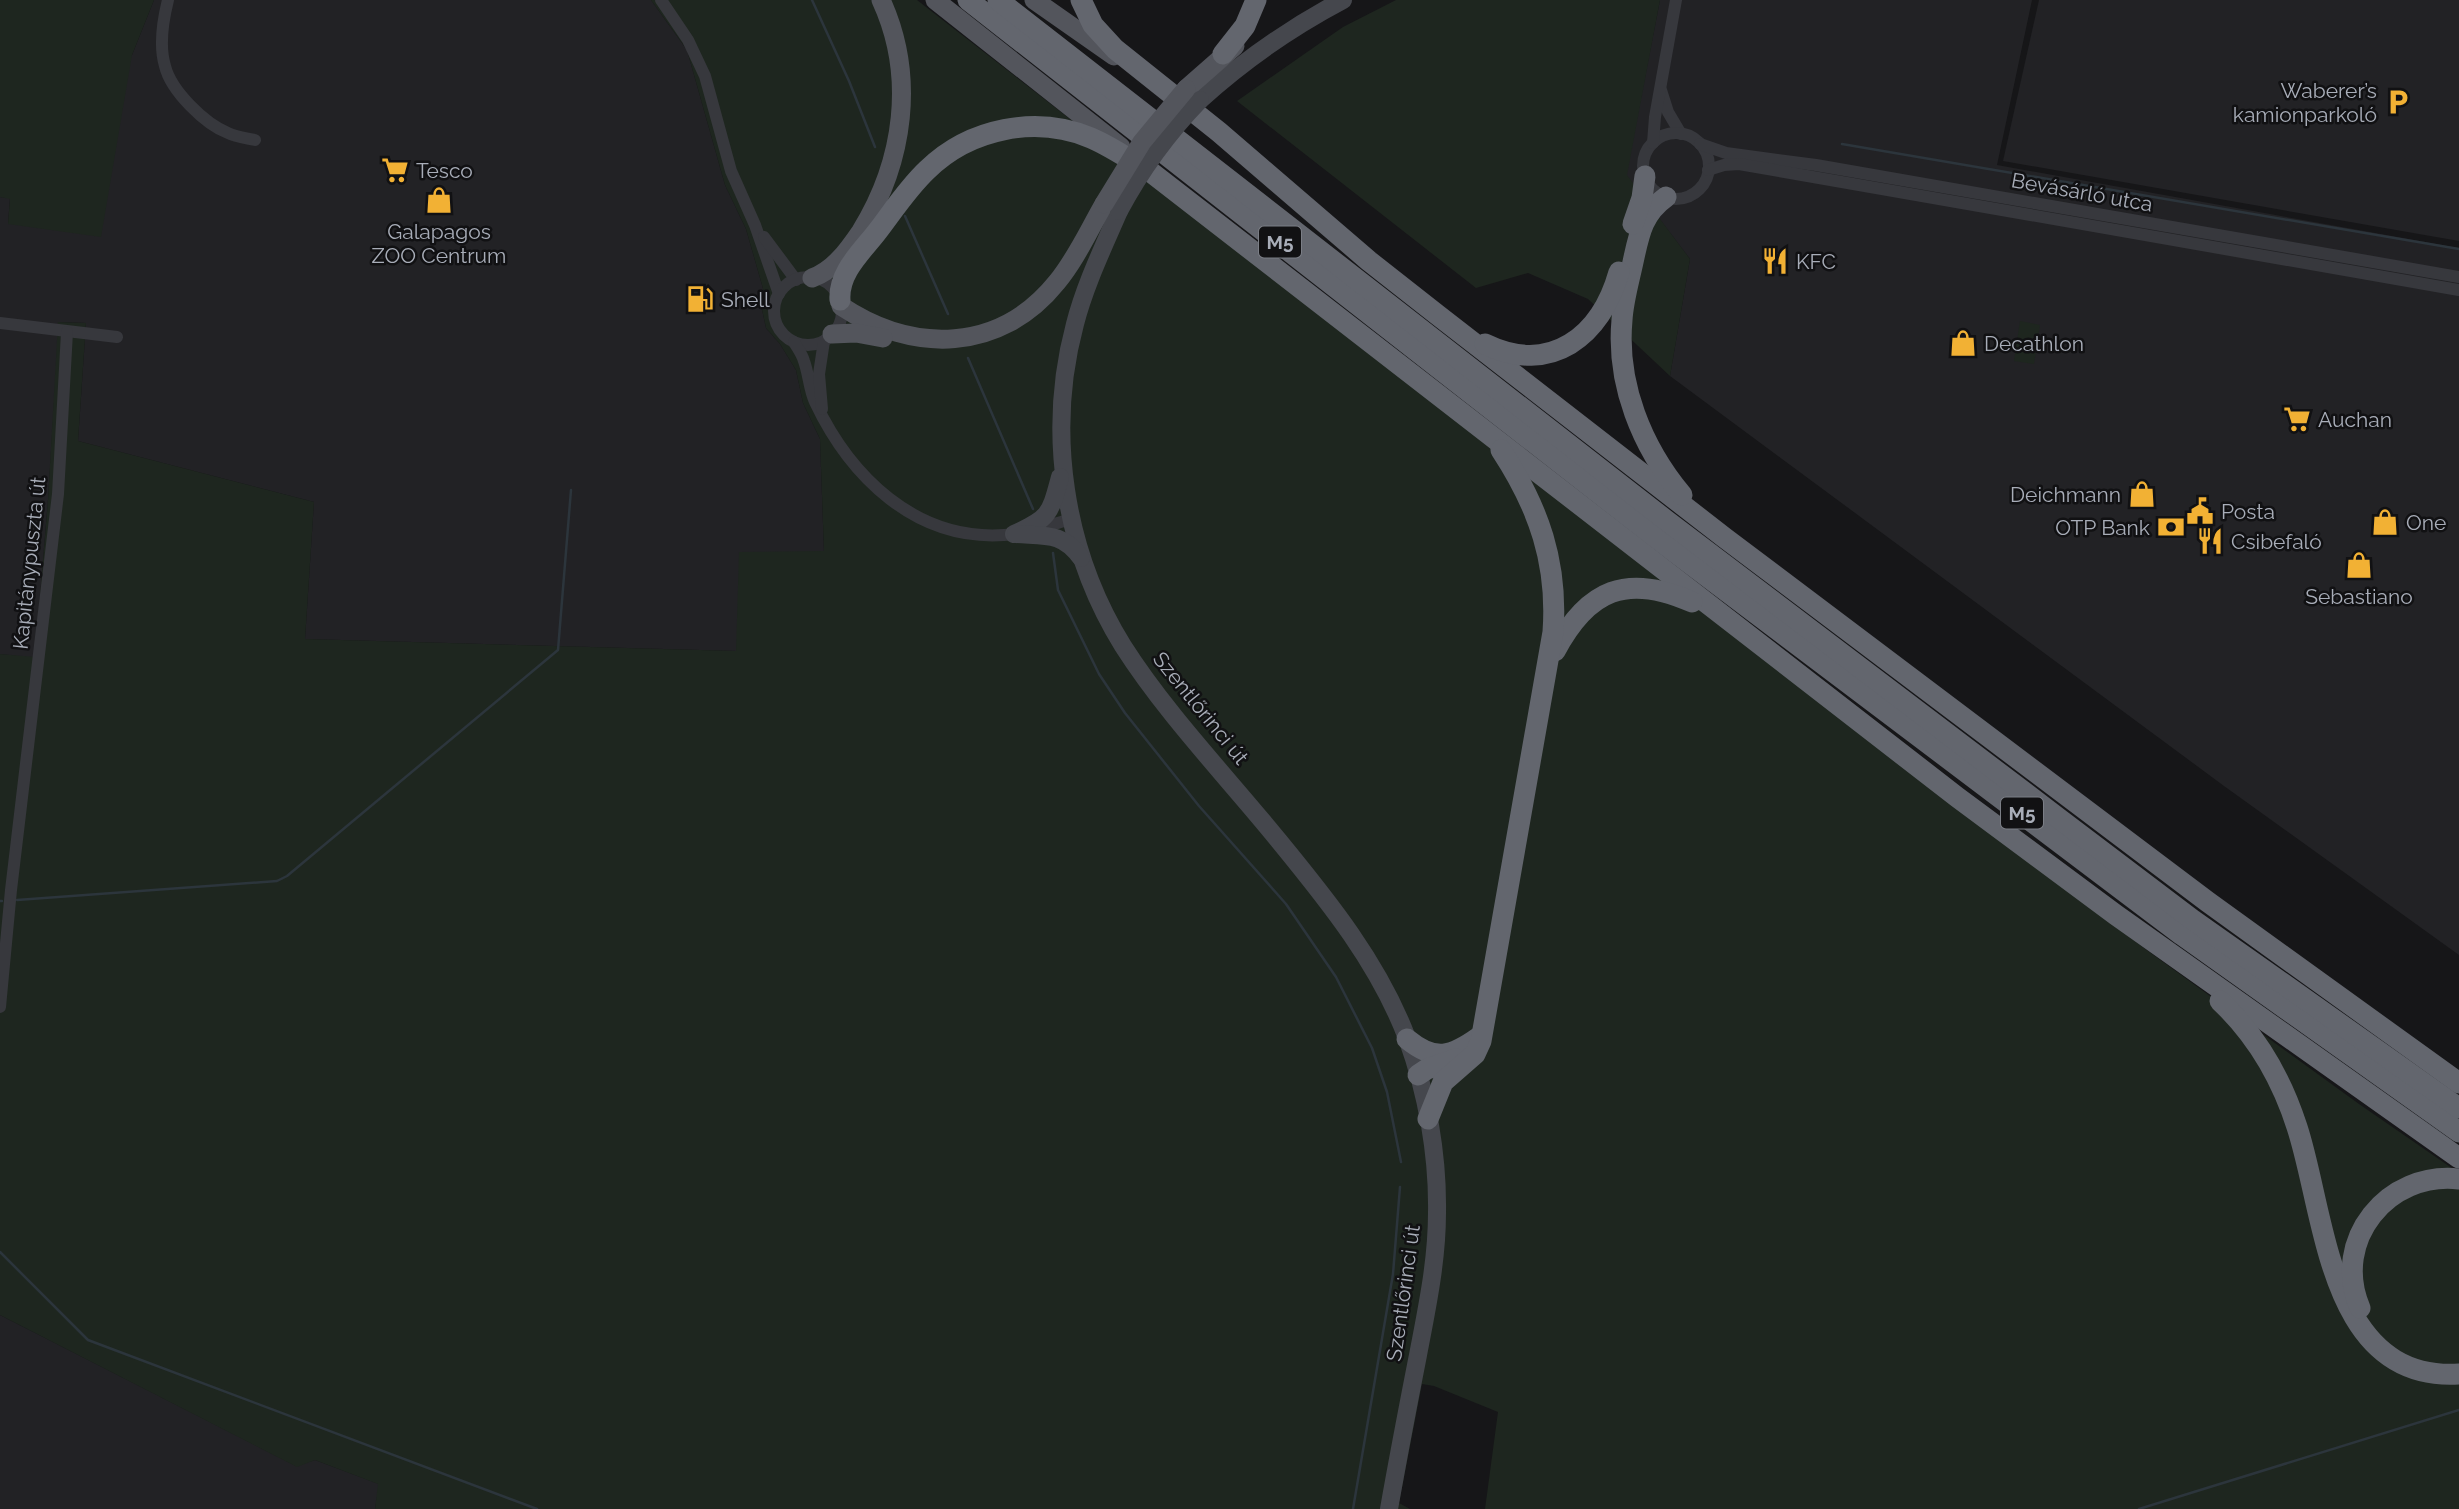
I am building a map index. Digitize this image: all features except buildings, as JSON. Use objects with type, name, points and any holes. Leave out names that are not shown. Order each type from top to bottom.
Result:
[{"type":"highway","name":"M5","points":[[968,0],[1656,538],[2182,935],[2459,1132]]},
{"type":"highway","name":"M5","points":[[998,0],[1658,514],[2193,920],[2459,1108]]},
{"type":"highway","points":[[1081,0],[1100,34],[1161,88]]},
{"type":"highway","points":[[1223,54],[1245,26],[1256,0]]},
{"type":"highway","name":"M5","points":[[1161,88],[1219,132],[1369,261],[1726,538],[2208,902],[2453,1077]]},
{"type":"highway","points":[[840,303],[840,286],[847,270],[913,185],[944,156],[979,136],[1023,127],[1070,131],[1108,146],[1152,173]]},
{"type":"highway","name":"M5","points":[[1152,173],[1728,620],[2116,915],[2459,1158]]},
{"type":"highway","points":[[1439,316],[1479,341],[1513,354],[1546,353],[1581,336],[1600,317],[1613,294],[1642,198],[1644,176]]},
{"type":"highway","points":[[1666,197],[1648,212],[1640,230],[1622,318],[1623,367],[1640,428],[1658,464],[1680,494],[1726,538]]},
{"type":"highway","points":[[1428,1119],[1439,1087],[1449,1074],[1475,1054],[1483,1034],[1549,662],[1554,613],[1553,575],[1547,548],[1530,500],[1492,437]]},
{"type":"highway","points":[[1549,662],[1564,634],[1586,607],[1609,593],[1620,590],[1657,589],[1693,602],[1728,620]]},
{"type":"highway","points":[[2116,915],[2231,1011],[2276,1074],[2297,1126],[2336,1277],[2350,1313],[2361,1328],[2379,1348],[2408,1365],[2431,1373],[2459,1374]]},
{"type":"highway","points":[[1407,1039],[1422,1050],[1442,1055],[1460,1050],[1483,1034]]},
{"type":"highway","points":[[1418,1074],[1466,1054],[1483,1034]]},
{"type":"highway","points":[[1418,1074],[1435,1077],[1449,1074]]},
{"type":"highway","points":[[2459,1179],[2422,1181],[2404,1188],[2384,1201],[2365,1224],[2358,1239],[2352,1266],[2358,1305],[2384,1340],[2396,1349],[2427,1360],[2442,1362],[2459,1359]]},
{"type":"main road","points":[[804,279],[826,271],[837,262],[858,235],[883,187],[895,151],[901,107],[900,73],[897,47],[881,0]]},
{"type":"main road","name":"M5","points":[[935,0],[1152,173]]},
{"type":"main road","name":"M5","points":[[1034,0],[1161,88]]},
{"type":"main road","points":[[840,303],[866,322],[894,333],[913,338],[948,340],[976,335],[1026,312],[1057,282],[1111,207],[1142,142],[1193,95],[1223,54],[1252,29],[1267,0]]},
{"type":"main road","points":[[1193,95],[1233,71],[1275,39],[1343,0]]},
{"type":"main road","name":"Szentlőrinci út","points":[[1111,207],[1069,348],[1062,406],[1062,470],[1083,561],[1110,623],[1134,663],[1328,901],[1376,974],[1407,1039],[1428,1119],[1437,1196],[1434,1263],[1388,1509]]},
{"type":"main road","points":[[828,338],[856,332],[898,341],[913,338]]},
{"type":"main road","points":[[1014,534],[1038,523],[1049,513],[1056,499],[1062,470]]},
{"type":"main road","points":[[1014,534],[1061,538],[1071,545],[1083,561]]},
{"type":"street","points":[[168,0],[163,39],[165,67],[177,92],[227,133],[255,140]]},
{"type":"street","points":[[661,0],[688,40],[705,76],[731,172],[755,225],[779,294]]},
{"type":"street","points":[[1653,143],[1666,135],[1681,134],[1700,144],[1706,154],[1708,170],[1703,183],[1693,194],[1679,198],[1666,197],[1653,189],[1644,176],[1644,158],[1653,143],[1676,0]]},
{"type":"street","points":[[1660,87],[1668,112],[1681,134]]},
{"type":"street","name":"Bevásárló utca","points":[[1700,144],[1726,153],[1829,167],[2459,277]]},
{"type":"street","points":[[1708,170],[1724,164],[1752,166],[2459,290]]},
{"type":"street","points":[[755,225],[804,279],[829,285],[840,303],[840,321],[828,338],[819,367],[822,413]]},
{"type":"street","points":[[804,279],[784,288],[779,294],[775,306],[775,320],[781,332],[794,342],[804,360],[811,390],[835,440],[851,463],[878,491],[900,507],[931,522],[992,536],[1014,534],[1072,519]]},
{"type":"street","points":[[0,323],[117,337]]},
{"type":"street","name":"Kapitánypuszta út","points":[[0,1007],[11,890],[58,494],[67,331]]},
{"type":"street","points":[[794,342],[811,345],[828,338]]},
{"type":"shaded area","points":[[0,0],[154,0],[132,55],[101,237],[8,224],[10,199],[0,197]]},
{"type":"shaded area","points":[[154,0],[651,0],[687,50],[725,185],[746,229],[764,292],[761,305],[766,328],[796,370],[803,403],[820,439],[824,552],[736,651],[305,639],[314,502],[78,441],[86,323],[59,322],[35,658],[0,654],[0,197],[10,198],[8,224],[132,55]]},
{"type":"shaded area","points":[[651,0],[917,0],[1821,703],[2148,951],[2459,1173],[2459,1509],[1485,1509],[1498,1412],[1434,1386],[1422,1384],[1399,1503],[1410,1509],[375,1509],[378,1484],[315,1460],[297,1467],[0,1315],[0,654],[35,657],[48,500],[58,322],[86,323],[78,441],[314,502],[305,639],[736,651],[739,552],[824,551],[820,439],[803,403],[796,370],[766,328],[761,305],[764,292],[746,229],[725,185],[687,50]]},
{"type":"shaded area","points":[[1396,0],[1660,0],[1627,175],[1690,259],[1670,376],[1588,299],[1528,273],[1476,288],[1237,101],[1343,27]]},
{"type":"shaded area","points":[[1660,0],[2032,0],[1997,165],[2459,248],[2459,955],[2224,786],[1670,376],[1690,259],[1626,175]]},
{"type":"shaded area","points":[[2039,0],[2459,0],[2459,241],[2003,161]]},
{"type":"shaded area","points":[[2020,321],[2040,325],[2034,364],[2014,361]]},
{"type":"shaded area","points":[[0,1315],[296,1466],[315,1460],[379,1484],[375,1509],[0,1509]]},
{"type":"waterway","points":[[812,0],[849,81],[875,147]]},
{"type":"waterway","points":[[1842,144],[2459,249]]},
{"type":"waterway","points":[[905,216],[948,314]]},
{"type":"waterway","points":[[968,358],[1033,509]]},
{"type":"waterway","points":[[17,900],[277,881],[287,876],[558,650],[571,490]]},
{"type":"waterway","points":[[1053,553],[1058,590],[1099,674],[1125,713],[1199,806],[1286,904],[1336,977],[1372,1048],[1387,1092],[1401,1162]]},
{"type":"waterway","points":[[1353,1509],[1393,1274],[1400,1187]]},
{"type":"waterway","points":[[0,1252],[88,1340],[537,1509]]},
{"type":"waterway","points":[[2139,1509],[2459,1410]]},
{"type":"place","name":"Waberer’s kamionparkoló","points":[[2398,102]]},
{"type":"place","name":"Tesco","points":[[395,170]]},
{"type":"place","name":"Galapagos ZOO Centrum","points":[[439,200]]},
{"type":"place","name":"KFC","points":[[1775,261]]},
{"type":"place","name":"Shell","points":[[700,299]]},
{"type":"place","name":"Decathlon","points":[[1963,343]]},
{"type":"place","name":"Auchan","points":[[2297,419]]},
{"type":"place","name":"Deichmann","points":[[2142,494]]},
{"type":"place","name":"Posta","points":[[2200,511]]},
{"type":"place","name":"One","points":[[2385,522]]},
{"type":"place","name":"OTP Bank","points":[[2171,527]]},
{"type":"place","name":"Csibefaló","points":[[2210,541]]},
{"type":"place","name":"Sebastiano","points":[[2359,565]]}]
